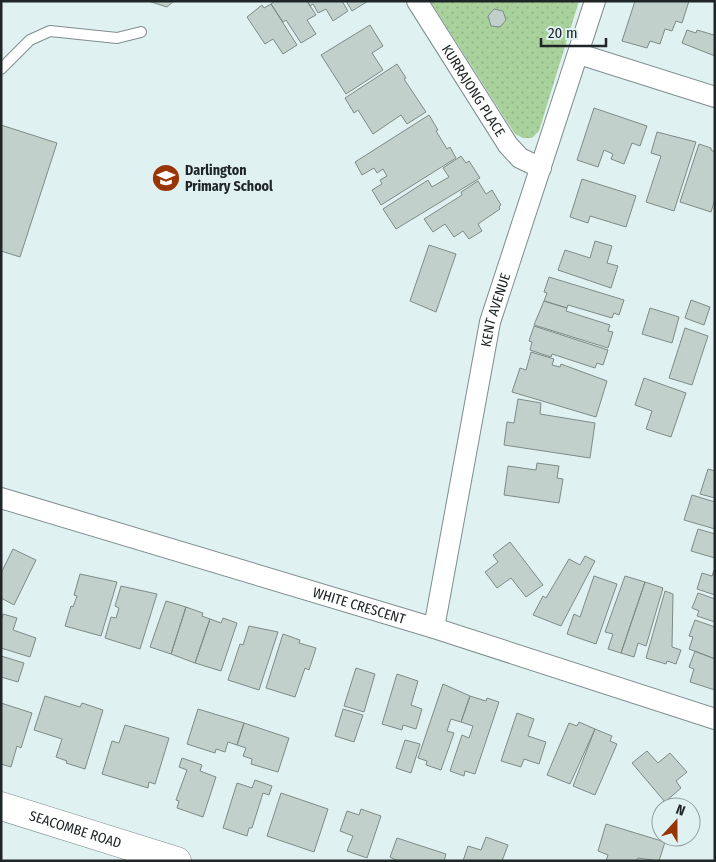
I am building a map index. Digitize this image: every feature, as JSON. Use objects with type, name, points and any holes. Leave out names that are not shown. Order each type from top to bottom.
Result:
[{"type":"main road","name":"SEACOMBE ROAD","points":[[1,806],[176,861]]},
{"type":"street","name":"KURRAJONG PLACE","points":[[416,1],[508,145],[520,158],[541,168]]},
{"type":"street","name":"KENT AVENUE","points":[[434,628],[490,322],[595,1]]},
{"type":"street","points":[[579,54],[715,97]]},
{"type":"street","name":"WHITE CRESCENT","points":[[1,498],[434,628],[715,719]]},
{"type":"lane","points":[[1,69],[30,40],[50,31],[118,38],[141,32]]},
{"type":"green space","points":[[430,1],[579,1],[539,131],[532,138],[523,138],[515,134]]},
{"type":"building","points":[[148,1],[174,1],[167,7]]},
{"type":"building","points":[[275,1],[307,1],[316,15],[307,20],[316,34],[301,43],[286,20],[283,22],[271,4]]},
{"type":"building","points":[[307,1],[342,1],[348,11],[333,21],[326,9],[318,13],[313,4],[310,6]]},
{"type":"building","points":[[346,1],[368,1],[352,11]]},
{"type":"building","points":[[635,1],[689,1],[682,23],[676,21],[672,31],[665,29],[660,44],[650,41],[647,48],[622,41]]},
{"type":"building","points":[[271,4],[297,45],[283,54],[273,39],[265,44],[247,17],[262,5],[264,8]]},
{"type":"building","points":[[494,9],[503,11],[506,20],[500,27],[491,26],[488,16]]},
{"type":"building","points":[[370,25],[383,46],[372,53],[383,70],[346,94],[321,55]]},
{"type":"building","points":[[687,30],[696,33],[697,30],[714,35],[715,33],[715,56],[682,43]]},
{"type":"building","points":[[397,64],[406,78],[404,79],[426,112],[407,124],[401,115],[373,134],[358,110],[354,113],[345,98]]},
{"type":"building","points":[[594,108],[647,126],[640,146],[632,143],[624,164],[611,159],[613,154],[604,150],[598,167],[577,160]]},
{"type":"building","points":[[429,115],[447,149],[450,147],[456,158],[381,205],[372,190],[382,184],[380,180],[387,176],[383,169],[377,173],[374,168],[362,175],[355,162]]},
{"type":"building","points":[[1,125],[57,143],[20,257],[1,251]]},
{"type":"building","points":[[657,132],[696,142],[674,211],[646,202],[661,156],[651,153]]},
{"type":"building","points":[[699,144],[711,148],[715,152],[715,199],[711,212],[680,202]]},
{"type":"building","points":[[461,156],[466,163],[469,161],[480,178],[396,229],[383,209],[428,180],[432,187],[449,177],[443,168]]},
{"type":"building","points":[[582,179],[636,196],[626,227],[590,216],[588,223],[570,217]]},
{"type":"building","points":[[478,181],[486,194],[492,190],[501,205],[500,209],[478,224],[482,231],[469,239],[463,231],[454,237],[445,224],[433,232],[424,219],[462,195],[461,192]]},
{"type":"building","points":[[595,241],[612,246],[607,263],[618,266],[611,288],[558,270],[565,250],[590,258]]},
{"type":"building","points":[[429,245],[456,254],[436,312],[410,301]]},
{"type":"building","points":[[549,277],[624,300],[619,315],[614,313],[612,318],[568,305],[567,308],[544,301],[547,293],[544,292]]},
{"type":"building","points":[[691,300],[710,307],[704,325],[685,318]]},
{"type":"building","points":[[544,301],[567,308],[566,311],[610,325],[608,331],[613,332],[608,348],[534,325]]},
{"type":"building","points":[[650,308],[679,317],[672,343],[642,334]]},
{"type":"building","points":[[534,326],[608,350],[603,365],[597,363],[595,368],[552,354],[551,357],[530,350],[532,342],[529,341]]},
{"type":"building","points":[[685,328],[708,336],[692,385],[669,378]]},
{"type":"building","points":[[531,352],[554,359],[552,365],[560,367],[561,364],[607,381],[596,417],[512,392],[520,368],[526,370]]},
{"type":"building","points":[[644,378],[686,393],[671,437],[646,429],[652,411],[635,405]]},
{"type":"building","points":[[518,399],[541,403],[540,414],[595,423],[590,458],[504,445],[507,422],[514,423]]},
{"type":"building","points":[[537,463],[559,466],[557,478],[563,479],[559,503],[504,495],[508,466],[536,470]]},
{"type":"building","points":[[708,469],[715,471],[715,498],[700,494]]},
{"type":"building","points":[[692,495],[715,502],[715,529],[684,520]]},
{"type":"building","points":[[698,529],[715,534],[715,558],[691,551]]},
{"type":"building","points":[[510,542],[543,585],[526,597],[511,578],[497,588],[485,572],[498,562],[493,555]]},
{"type":"building","points":[[13,549],[36,560],[14,605],[1,598],[1,573]]},
{"type":"building","points":[[585,556],[595,561],[561,626],[533,615],[543,596],[546,598],[569,559],[580,565]]},
{"type":"building","points":[[714,570],[715,595],[697,589],[702,573],[712,576]]},
{"type":"building","points":[[80,574],[117,582],[101,636],[65,626],[71,606],[73,607],[77,596],[74,595]]},
{"type":"building","points":[[594,576],[617,584],[596,644],[567,634],[574,614],[580,617]]},
{"type":"building","points":[[625,576],[645,582],[621,653],[608,649],[613,634],[605,632]]},
{"type":"building","points":[[645,582],[663,588],[646,646],[638,643],[634,657],[621,653]]},
{"type":"building","points":[[121,586],[157,594],[140,649],[105,638],[111,617],[116,618],[119,608],[115,606]]},
{"type":"building","points":[[665,591],[673,594],[672,647],[681,650],[676,664],[667,661],[666,664],[646,658]]},
{"type":"building","points":[[698,593],[715,599],[715,622],[697,616],[699,611],[692,608]]},
{"type":"building","points":[[166,601],[186,607],[171,654],[150,647]]},
{"type":"building","points":[[186,607],[203,613],[202,616],[210,619],[195,663],[171,654]]},
{"type":"building","points":[[3,614],[17,618],[13,630],[36,638],[30,657],[1,648],[1,621]]},
{"type":"building","points":[[223,618],[237,623],[221,671],[195,663],[210,619],[221,623]]},
{"type":"building","points":[[695,620],[715,627],[715,659],[689,649],[693,637],[689,636]]},
{"type":"building","points":[[249,626],[278,632],[259,690],[228,680],[240,644],[243,645]]},
{"type":"building","points":[[283,634],[300,640],[299,643],[316,648],[309,670],[305,668],[295,697],[266,688]]},
{"type":"building","points":[[695,651],[715,659],[715,690],[690,682],[694,669],[689,667]]},
{"type":"building","points":[[1,656],[24,663],[18,682],[1,677]]},
{"type":"building","points":[[356,668],[375,674],[364,712],[344,706]]},
{"type":"building","points":[[397,674],[418,681],[411,705],[422,709],[416,729],[403,725],[402,730],[382,724]]},
{"type":"building","points":[[443,684],[470,696],[461,722],[451,719],[447,731],[454,733],[441,770],[426,765],[427,761],[418,758]]},
{"type":"building","points":[[45,696],[80,707],[82,703],[103,710],[85,769],[66,763],[67,761],[56,757],[62,739],[34,730]]},
{"type":"building","points":[[470,696],[486,701],[487,698],[499,702],[475,774],[465,771],[464,776],[450,771],[462,735],[469,738],[473,726],[461,722]]},
{"type":"building","points":[[1,703],[32,713],[21,748],[17,746],[11,767],[1,764]]},
{"type":"building","points":[[198,709],[244,723],[237,745],[228,742],[225,752],[216,749],[215,753],[187,744]]},
{"type":"building","points":[[343,709],[363,715],[354,742],[335,736]]},
{"type":"building","points":[[517,713],[534,719],[528,736],[546,742],[539,764],[524,759],[521,767],[501,761]]},
{"type":"building","points":[[579,722],[595,729],[570,784],[547,775],[569,723],[577,726]]},
{"type":"building","points":[[244,723],[289,738],[278,772],[251,764],[252,759],[243,756],[246,748],[237,745]]},
{"type":"building","points":[[125,725],[169,738],[155,784],[149,782],[148,788],[102,774],[112,741],[119,743]]},
{"type":"building","points":[[595,729],[612,736],[610,741],[617,744],[595,795],[573,786]]},
{"type":"building","points":[[405,740],[420,744],[411,773],[396,768]]},
{"type":"building","points":[[647,751],[658,763],[670,753],[687,772],[676,781],[681,788],[671,797],[661,797],[632,763]]},
{"type":"building","points":[[182,758],[202,765],[200,771],[216,777],[203,817],[177,808],[179,801],[176,800],[187,770],[179,767]]},
{"type":"building","points":[[255,780],[272,786],[269,795],[263,793],[252,828],[249,828],[247,836],[223,828],[237,783],[252,788]]},
{"type":"building","points":[[281,793],[328,809],[314,852],[267,836]]},
{"type":"building","points":[[361,809],[381,816],[367,858],[347,851],[353,836],[340,831],[347,811],[359,815]]},
{"type":"building","points":[[606,824],[651,838],[651,847],[663,847],[659,861],[638,858],[637,861],[606,861],[608,855],[598,851]]},
{"type":"building","points":[[486,837],[508,845],[502,861],[463,861],[468,846],[481,850]]},
{"type":"building","points":[[397,838],[446,854],[444,861],[398,861],[390,857]]},
{"type":"place","name":"Darlington Primary School","points":[[166,178]]}]
